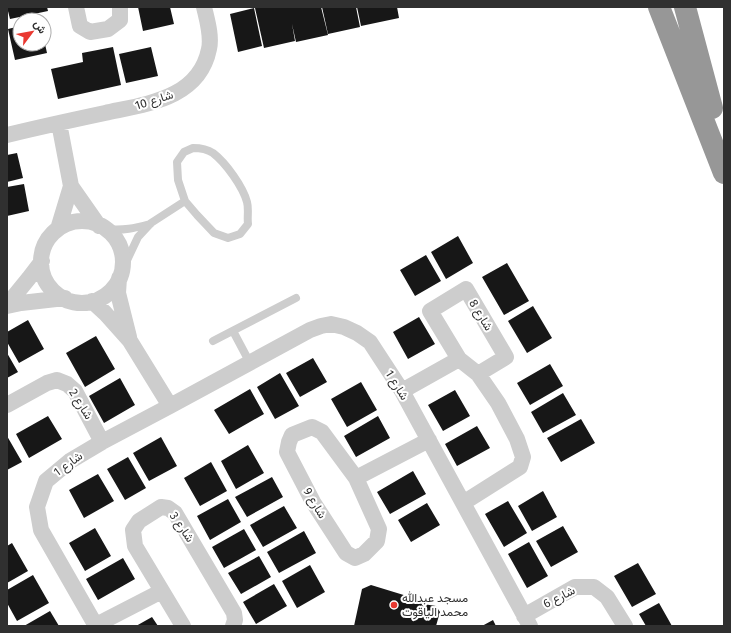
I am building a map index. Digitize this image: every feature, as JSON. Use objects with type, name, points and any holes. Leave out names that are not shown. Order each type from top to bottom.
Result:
[{"type":"highway","points":[[659,7],[724,173]]},
{"type":"highway","points":[[684,7],[724,152]]},
{"type":"street","points":[[76,7],[80,26],[90,32],[108,29],[120,20],[120,7]]},
{"type":"street","name":"شارع 10","points":[[7,135],[154,102],[178,93],[191,83],[203,65],[209,48],[208,26],[204,7]]},
{"type":"street","points":[[59,123],[71,186],[103,228],[117,242],[123,257],[118,293],[130,341]]},
{"type":"street","points":[[58,230],[71,186]]},
{"type":"street","points":[[103,228],[93,222],[76,221],[61,226],[49,237],[42,251],[41,267],[46,282],[57,294],[71,302],[87,303],[102,298],[114,287],[120,276]]},
{"type":"street","points":[[7,306],[42,261]]},
{"type":"street","name":"شارع 8","points":[[463,503],[520,467],[523,457],[517,439],[498,403],[478,374],[459,359],[430,311],[466,289],[506,357],[478,374]]},
{"type":"street","points":[[7,306],[65,298]]},
{"type":"street","points":[[92,301],[105,312],[130,341],[170,406]]},
{"type":"street","name":"شارع 1","points":[[96,626],[41,530],[37,508],[46,480],[70,461],[102,442],[310,330],[331,324],[344,327],[357,333],[370,342],[402,391],[527,621]]},
{"type":"street","points":[[402,391],[459,359]]},
{"type":"street","name":"شارع 2","points":[[7,405],[47,383],[57,380],[67,384],[75,391],[102,442]]},
{"type":"street","name":"شارع 9","points":[[312,427],[322,432],[356,478],[379,529],[377,541],[364,554],[355,558],[346,553],[313,502],[287,452],[288,442],[292,435],[312,427]]},
{"type":"street","points":[[356,478],[429,440]]},
{"type":"street","name":"شارع 3","points":[[183,626],[134,546],[133,530],[138,521],[161,507],[168,508],[175,513],[234,613],[235,620],[233,626]]},
{"type":"street","name":"شارع 6","points":[[527,621],[575,587],[594,587],[607,597],[624,626]]},
{"type":"street","points":[[96,626],[162,591]]},
{"type":"lane","points":[[192,148],[202,148],[213,153],[225,165],[238,183],[247,203],[248,224],[240,234],[228,238],[214,233],[196,215],[185,201],[178,180],[177,162],[184,152],[192,148]]},
{"type":"lane","points":[[120,276],[138,237],[151,223],[185,201]]},
{"type":"lane","points":[[103,228],[119,231],[133,229],[151,223]]},
{"type":"lane","points":[[213,341],[296,298]]},
{"type":"lane","points":[[233,331],[250,363]]},
{"type":"building","points":[[7,7],[47,7],[48,11],[43,12],[12,12],[12,19],[10,19]]},
{"type":"building","points":[[138,7],[170,7],[174,24],[143,31]]},
{"type":"building","points":[[321,7],[328,35],[296,42],[292,24],[295,41],[264,48],[255,8]]},
{"type":"building","points":[[322,7],[356,7],[360,27],[328,34]]},
{"type":"building","points":[[357,7],[397,7],[399,18],[361,26]]},
{"type":"building","points":[[254,8],[262,46],[238,52],[230,14]]},
{"type":"building","points":[[12,28],[12,47],[8,29]]},
{"type":"building","points":[[113,47],[121,85],[58,99],[51,69],[83,62],[82,53]]},
{"type":"building","points":[[151,47],[158,76],[126,83],[119,54]]},
{"type":"building","points":[[13,52],[47,52],[47,53],[15,60]]},
{"type":"building","points":[[17,153],[23,178],[7,182],[7,155]]},
{"type":"building","points":[[24,184],[29,211],[7,216],[7,187]]},
{"type":"building","points":[[458,236],[473,263],[446,279],[431,252]]},
{"type":"building","points":[[426,255],[441,281],[415,296],[400,270]]},
{"type":"building","points":[[507,263],[529,301],[504,315],[482,277]]},
{"type":"building","points":[[533,306],[552,338],[527,353],[508,321]]},
{"type":"building","points":[[419,317],[435,344],[408,359],[393,332]]},
{"type":"building","points":[[28,320],[44,349],[19,363],[7,342],[7,332]]},
{"type":"building","points":[[96,336],[115,369],[85,387],[66,353]]},
{"type":"building","points":[[7,353],[18,372],[7,378]]},
{"type":"building","points":[[313,358],[327,382],[300,397],[286,373]]},
{"type":"building","points":[[550,364],[563,386],[530,405],[517,383]]},
{"type":"building","points":[[280,373],[299,406],[275,419],[257,387]]},
{"type":"building","points":[[120,378],[135,405],[104,423],[89,396]]},
{"type":"building","points":[[361,382],[377,410],[347,427],[331,399]]},
{"type":"building","points":[[250,389],[264,414],[229,434],[214,410]]},
{"type":"building","points":[[455,390],[470,416],[443,431],[428,405]]},
{"type":"building","points":[[563,393],[576,415],[543,433],[531,412]]},
{"type":"building","points":[[48,416],[62,439],[29,458],[16,434]]},
{"type":"building","points":[[378,416],[390,438],[356,457],[344,436]]},
{"type":"building","points":[[581,419],[595,443],[561,462],[547,438]]},
{"type":"building","points":[[477,426],[490,448],[457,466],[445,444]]},
{"type":"building","points":[[7,436],[22,462],[7,470]]},
{"type":"building","points":[[161,437],[177,466],[149,481],[133,453]]},
{"type":"building","points":[[248,445],[264,473],[236,489],[221,461]]},
{"type":"building","points":[[128,457],[146,488],[125,500],[107,469]]},
{"type":"building","points":[[211,462],[227,491],[200,506],[184,478]]},
{"type":"building","points":[[413,471],[426,494],[390,514],[377,492]]},
{"type":"building","points":[[98,474],[114,501],[84,518],[69,490]]},
{"type":"building","points":[[272,477],[283,497],[247,517],[235,497]]},
{"type":"building","points":[[543,491],[557,517],[532,531],[518,506]]},
{"type":"building","points":[[228,499],[241,522],[210,540],[197,516]]},
{"type":"building","points":[[508,501],[527,533],[504,547],[485,514]]},
{"type":"building","points":[[427,503],[440,525],[411,542],[398,520]]},
{"type":"building","points":[[284,506],[297,528],[263,547],[250,525]]},
{"type":"building","points":[[563,526],[578,552],[551,567],[536,541]]},
{"type":"building","points":[[95,528],[111,556],[85,571],[69,543]]},
{"type":"building","points":[[244,529],[256,550],[224,568],[212,547]]},
{"type":"building","points":[[304,531],[316,553],[279,573],[267,552]]},
{"type":"building","points":[[529,542],[548,576],[527,588],[508,554]]},
{"type":"building","points":[[12,543],[28,571],[7,583],[7,546]]},
{"type":"building","points":[[259,556],[271,577],[241,594],[228,573]]},
{"type":"building","points":[[123,558],[135,579],[98,600],[86,579]]},
{"type":"building","points":[[638,563],[656,594],[632,607],[614,576]]},
{"type":"building","points":[[310,565],[325,592],[297,608],[282,581]]},
{"type":"building","points":[[33,575],[49,603],[17,621],[7,603],[7,590]]},
{"type":"building","points":[[274,584],[287,606],[256,624],[243,602]]},
{"type":"building","name":"مسجد عبدالله محمد الياقوت","points":[[371,585],[420,600],[423,604],[436,606],[440,612],[436,626],[354,626],[362,589]]},
{"type":"building","points":[[659,603],[672,626],[646,626],[639,614]]},
{"type":"building","points":[[50,611],[59,626],[24,626]]},
{"type":"building","points":[[152,617],[158,626],[136,626]]},
{"type":"building","points":[[493,620],[496,626],[482,626]]},
{"type":"place","name":"مسجد عبدالله محمد الياقوت","points":[[394,605]]}]
